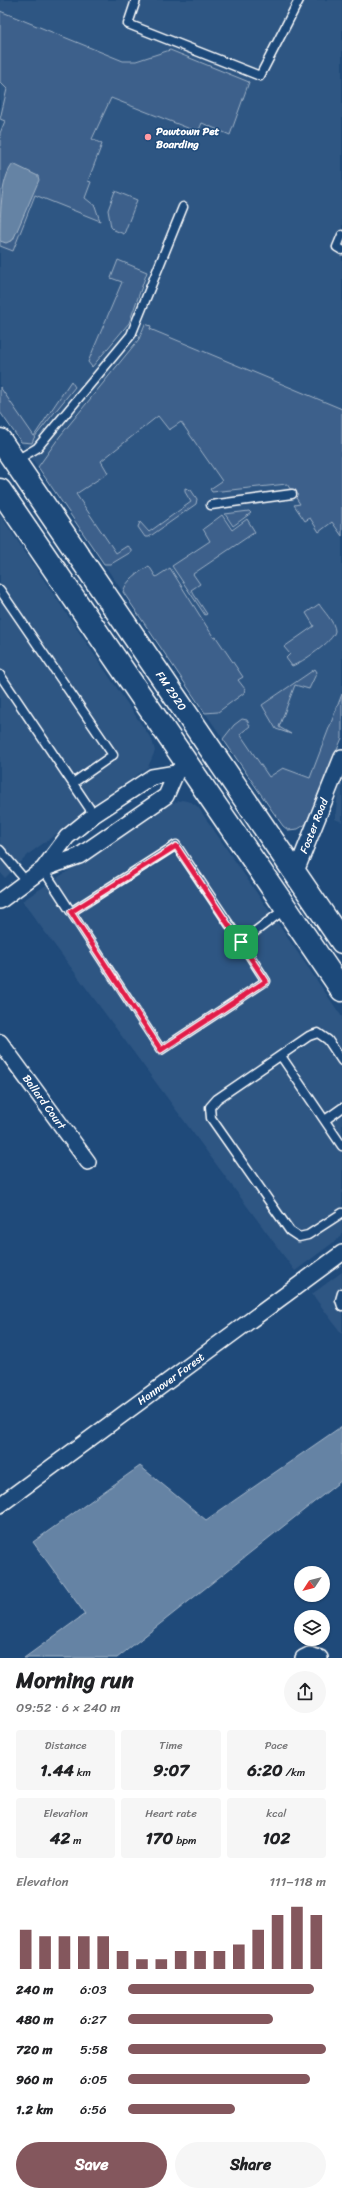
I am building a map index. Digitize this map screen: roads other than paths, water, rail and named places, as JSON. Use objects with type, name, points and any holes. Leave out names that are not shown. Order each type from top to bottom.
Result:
[{"type":"main road","name":"FM 2920","points":[[0,440],[342,942]]},
{"type":"main road","points":[[0,490],[181,768],[286,909],[342,990]]},
{"type":"street","name":"Foster Road","points":[[295,874],[342,757]]},
{"type":"street","points":[[43,869],[67,837],[94,815],[152,777],[181,768]]},
{"type":"street","points":[[0,901],[43,869],[79,856],[166,796],[181,768]]},
{"type":"street","name":"Ballard Court","points":[[0,1042],[88,1162]]},
{"type":"street","name":"Hannover Forest","points":[[0,1505],[342,1253]]},
{"type":"street","points":[[303,1658],[310,1655],[320,1658]]},
{"type":"lane","points":[[136,0],[128,24],[260,76],[299,0]]},
{"type":"lane","points":[[15,462],[37,448],[131,335],[183,207]]},
{"type":"lane","points":[[342,235],[336,247],[342,250]]},
{"type":"lane","points":[[211,505],[292,494]]},
{"type":"lane","points":[[0,590],[113,755],[73,783]]},
{"type":"lane","points":[[0,675],[94,815]]},
{"type":"lane","points":[[43,869],[71,912],[161,1050],[266,981],[176,846],[71,912]]},
{"type":"lane","points":[[0,850],[26,881]]},
{"type":"lane","points":[[241,942],[286,909]]},
{"type":"lane","points":[[342,1061],[328,1040],[318,1033],[309,1036],[217,1099],[210,1107],[211,1118],[290,1232],[299,1237],[308,1235],[342,1213]]},
{"type":"lane","points":[[281,1056],[342,1146]]},
{"type":"lane","points":[[325,1120],[342,1108]]},
{"type":"lane","points":[[342,1293],[340,1300],[342,1306]]},
{"type":"place","name":"Pawtown Pet Boarding","points":[[148,137]]}]
